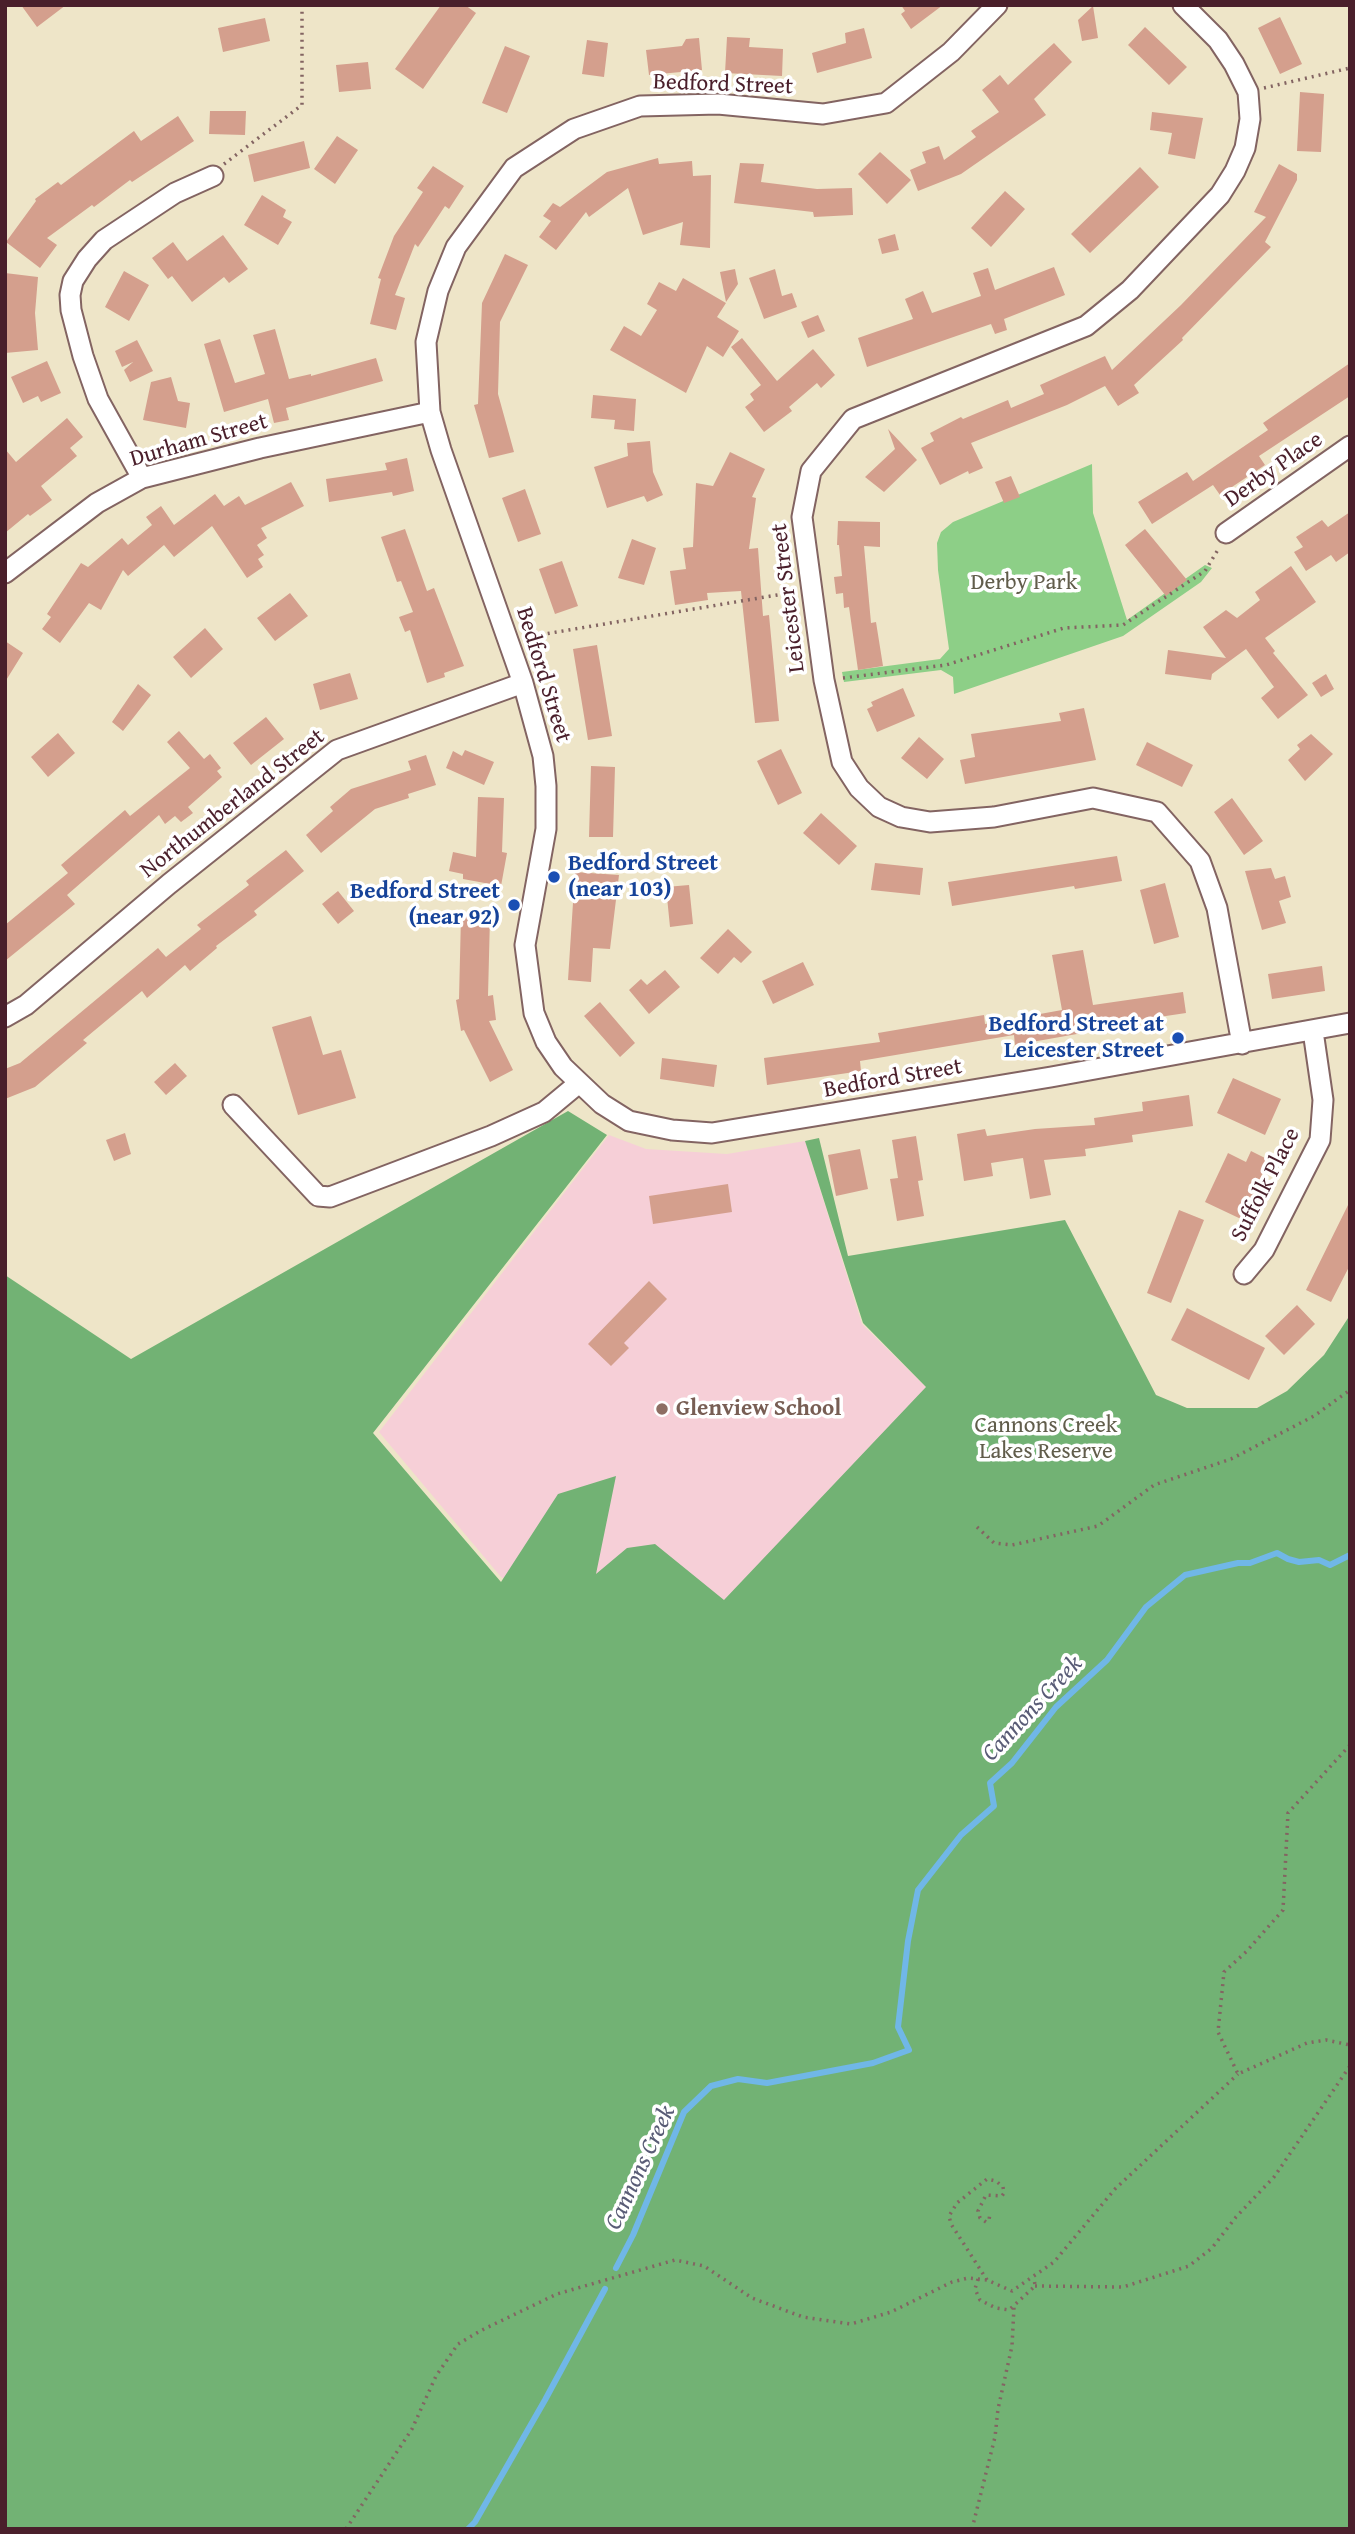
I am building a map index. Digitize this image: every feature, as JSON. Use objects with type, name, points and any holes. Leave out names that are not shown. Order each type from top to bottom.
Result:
[{"type":"street","name":"Leicester Street","points":[[1183,5],[1218,40],[1248,92],[1250,120],[1245,148],[1236,172],[1220,195],[1121,297],[1086,326],[853,419],[811,471],[802,517],[824,680],[842,762],[859,788],[879,807],[901,817],[930,822],[994,817],[1093,798],[1157,812],[1200,861],[1217,908],[1242,1044]]},
{"type":"street","name":"Bedford Street","points":[[997,6],[951,52],[886,103],[823,114],[718,104],[639,106],[574,129],[514,168],[456,247],[438,291],[426,342],[430,412],[444,461],[523,683],[540,742],[546,786],[546,829],[525,945],[534,1013],[546,1042],[563,1067],[602,1104],[629,1121],[672,1130],[712,1133],[1242,1044],[1350,1023]]},
{"type":"street","points":[[142,478],[95,388],[71,310],[73,282],[87,259],[104,240],[175,193],[213,176]]},
{"type":"street","name":"Durham Street","points":[[5,573],[97,503],[142,478],[260,448],[430,412]]},
{"type":"street","name":"Derby Place","points":[[1226,533],[1350,446]]},
{"type":"street","name":"Northumberland Street","points":[[5,1017],[26,1004],[169,884],[337,750],[523,683]]},
{"type":"street","name":"Suffolk Place","points":[[1244,1274],[1264,1250],[1320,1140],[1323,1100],[1313,1031]]},
{"type":"street","points":[[233,1105],[318,1196],[330,1197],[480,1141],[544,1112],[579,1083]]},
{"type":"path","points":[[213,176],[230,157],[302,105],[302,5]]},
{"type":"path","points":[[1248,92],[1350,68]]},
{"type":"path","points":[[824,680],[946,665],[1064,628],[1123,625],[1205,571],[1213,561],[1226,533]]},
{"type":"path","points":[[508,640],[811,589]]},
{"type":"path","points":[[977,1527],[994,1543],[1012,1545],[1098,1526],[1154,1485],[1231,1459],[1314,1416],[1350,1390]]},
{"type":"path","points":[[1238,2074],[1218,2032],[1224,1972],[1247,1951],[1283,1910],[1288,1813],[1350,1745]]},
{"type":"path","points":[[346,2529],[412,2429],[436,2376],[458,2344],[482,2330],[557,2294],[676,2260],[704,2266],[752,2298],[803,2317],[851,2324],[891,2312],[952,2282],[968,2278],[987,2280],[1012,2291],[1054,2262],[1115,2189],[1238,2074],[1307,2043],[1326,2040],[1350,2045]]},
{"type":"path","points":[[978,2279],[975,2289],[980,2300],[1009,2311],[1035,2286],[1123,2287],[1189,2266],[1212,2248],[1236,2217],[1274,2177],[1350,2066]]},
{"type":"path","points":[[1350,2174],[1350,2188]]},
{"type":"path","points":[[987,2280],[951,2224],[949,2216],[957,2203],[987,2179],[996,2181],[1003,2187],[1004,2193],[1002,2196],[986,2194],[978,2211],[980,2218],[986,2222],[990,2213]]},
{"type":"path","points":[[1034,2277],[1035,2286]]},
{"type":"path","points":[[972,2529],[995,2437],[998,2409],[1012,2346],[1014,2307]]},
{"type":"shaded area","name":"Glenview School","points":[[609,1135],[646,1149],[727,1154],[805,1141],[862,1324],[926,1387],[940,1585],[639,1651],[501,1577],[379,1432]]},
{"type":"green space","name":"Derby Park","points":[[1092,464],[1093,513],[1127,620],[1205,565],[1212,568],[1201,582],[1123,636],[954,694],[953,677],[941,670],[844,682],[842,672],[940,659],[949,649],[938,570],[937,543],[941,532],[953,522]]},
{"type":"green space","name":"Cannons Creek Lakes Reserve","points":[[568,1111],[607,1135],[373,1433],[501,1582],[558,1494],[616,1476],[596,1574],[627,1548],[655,1544],[724,1600],[926,1387],[863,1323],[805,1141],[819,1138],[848,1256],[1065,1220],[1156,1395],[1187,1408],[1257,1408],[1287,1391],[1324,1355],[1350,1315],[1350,2529],[5,2529],[5,1275],[131,1359]]},
{"type":"building","points":[[21,5],[66,5],[37,27]]},
{"type":"building","points":[[441,5],[465,5],[476,13],[423,89],[395,69]]},
{"type":"building","points":[[901,5],[943,5],[911,29],[901,14],[905,11]]},
{"type":"building","points":[[1093,6],[1098,38],[1082,41],[1078,20]]},
{"type":"building","points":[[1280,17],[1302,64],[1280,74],[1258,28]]},
{"type":"building","points":[[265,18],[270,41],[223,52],[218,28]]},
{"type":"building","points":[[1145,27],[1187,67],[1169,85],[1128,45]]},
{"type":"building","points":[[864,28],[872,58],[817,73],[812,53],[846,43],[845,33]]},
{"type":"building","points":[[727,37],[750,38],[749,47],[783,49],[782,76],[725,73]]},
{"type":"building","points":[[699,38],[702,70],[649,75],[646,50],[682,46],[686,39]]},
{"type":"building","points":[[587,40],[608,43],[604,77],[582,74]]},
{"type":"building","points":[[1054,43],[1072,62],[1034,99],[1046,115],[961,174],[918,191],[910,170],[926,163],[922,152],[939,146],[944,160],[976,137],[971,131],[999,112],[982,90],[1000,75],[1008,85]]},
{"type":"building","points":[[505,46],[530,56],[507,113],[482,103]]},
{"type":"building","points":[[368,62],[371,89],[339,92],[336,65]]},
{"type":"building","points":[[1300,92],[1324,94],[1321,152],[1297,151]]},
{"type":"building","points":[[210,111],[246,111],[245,135],[209,134]]},
{"type":"building","points":[[1152,112],[1203,118],[1195,159],[1168,154],[1172,133],[1150,130]]},
{"type":"building","points":[[178,116],[194,141],[132,182],[130,180],[94,207],[92,205],[47,238],[57,245],[40,268],[6,242],[35,199],[58,182],[61,185],[134,131],[141,141]]},
{"type":"building","points":[[337,136],[358,150],[335,184],[314,169]]},
{"type":"building","points":[[304,141],[310,168],[254,182],[248,155]]},
{"type":"building","points":[[880,152],[911,180],[887,204],[858,174]]},
{"type":"building","points":[[658,158],[659,164],[692,161],[693,176],[711,175],[710,248],[680,245],[683,222],[643,235],[628,188],[589,217],[586,212],[556,250],[539,237],[551,221],[543,216],[553,203],[560,207],[607,172]]},
{"type":"building","points":[[740,163],[764,164],[761,182],[817,189],[852,188],[853,215],[814,217],[813,212],[734,203]]},
{"type":"building","points":[[1279,164],[1297,174],[1297,180],[1265,242],[1271,247],[1182,338],[1183,340],[1134,385],[1139,393],[1118,406],[1105,386],[1067,405],[971,443],[983,468],[969,474],[968,471],[940,485],[921,448],[934,441],[930,433],[961,417],[963,419],[1008,400],[1011,408],[1044,394],[1040,385],[1105,356],[1112,370],[1181,305],[1266,217],[1254,212]]},
{"type":"building","points":[[433,166],[464,186],[449,209],[445,206],[418,247],[415,244],[395,295],[405,298],[396,330],[370,324],[381,279],[378,278],[394,236],[423,192],[417,188]]},
{"type":"building","points":[[1140,167],[1159,187],[1090,253],[1071,234]]},
{"type":"building","points":[[1005,191],[1025,209],[991,247],[971,228]]},
{"type":"building","points":[[262,195],[286,210],[283,217],[292,222],[278,245],[244,225]]},
{"type":"building","points":[[895,234],[899,250],[882,254],[878,239]]},
{"type":"building","points":[[223,235],[248,269],[229,283],[224,277],[192,302],[172,276],[168,279],[152,258],[173,242],[187,261]]},
{"type":"building","points":[[505,254],[528,265],[500,322],[498,394],[514,452],[489,458],[474,405],[478,404],[482,303]]},
{"type":"building","points":[[1054,267],[1065,295],[1004,319],[1007,330],[995,334],[991,324],[867,367],[858,338],[913,319],[905,299],[923,291],[932,313],[981,296],[973,273],[988,268],[995,290]]},
{"type":"building","points":[[735,269],[738,284],[726,302],[720,272]]},
{"type":"building","points":[[775,269],[782,296],[792,293],[797,307],[764,319],[749,278]]},
{"type":"building","points":[[124,271],[149,285],[129,321],[105,307]]},
{"type":"building","points":[[5,273],[38,277],[35,313],[38,350],[5,353]]},
{"type":"building","points":[[683,278],[726,303],[717,317],[739,331],[723,357],[707,346],[686,393],[610,350],[624,326],[641,336],[657,310],[647,304],[659,282],[676,291]]},
{"type":"building","points":[[818,315],[825,331],[808,338],[801,322]]},
{"type":"building","points":[[275,329],[289,379],[311,376],[376,358],[383,381],[286,408],[289,420],[274,423],[268,399],[224,412],[204,344],[220,339],[235,383],[265,374],[253,335]]},
{"type":"building","points":[[742,338],[777,381],[813,349],[835,375],[821,388],[817,383],[789,407],[792,411],[764,432],[745,407],[754,400],[750,394],[761,385],[731,347]]},
{"type":"building","points":[[137,340],[153,371],[130,382],[124,370],[133,362],[122,367],[115,351]]},
{"type":"building","points":[[47,361],[61,393],[41,402],[38,396],[23,403],[11,377]]},
{"type":"building","points":[[1350,363],[1350,396],[1259,456],[1265,465],[1220,495],[1213,485],[1152,524],[1138,502],[1187,472],[1193,481],[1268,430],[1263,423]]},
{"type":"building","points":[[171,377],[178,401],[190,403],[186,428],[143,420],[151,382]]},
{"type":"building","points":[[593,395],[636,399],[634,431],[614,429],[615,420],[591,418]]},
{"type":"building","points":[[67,418],[83,437],[70,448],[77,456],[41,486],[52,500],[30,516],[28,514],[5,533],[5,449],[16,462]]},
{"type":"building","points":[[888,429],[917,460],[884,492],[865,477],[895,449]]},
{"type":"building","points":[[650,441],[653,472],[663,495],[647,502],[644,496],[607,508],[594,467],[628,456],[627,443]]},
{"type":"building","points":[[730,452],[765,469],[752,497],[756,498],[749,549],[758,548],[763,616],[769,615],[779,721],[755,723],[741,591],[707,593],[708,600],[675,605],[670,571],[686,569],[683,548],[693,547],[696,483],[713,486]]},
{"type":"building","points":[[407,458],[414,491],[393,496],[392,492],[329,502],[326,479],[387,470],[385,463]]},
{"type":"building","points":[[1011,476],[1020,497],[1004,503],[995,482]]},
{"type":"building","points":[[291,482],[304,506],[261,528],[267,538],[257,545],[264,555],[258,559],[263,567],[247,578],[212,526],[174,557],[164,545],[128,576],[123,570],[101,610],[89,603],[60,643],[42,629],[51,617],[47,614],[81,563],[88,567],[122,538],[128,545],[152,525],[146,517],[161,506],[174,525],[215,494],[224,506],[239,496],[245,505]]},
{"type":"building","points":[[525,489],[541,534],[518,542],[502,498]]},
{"type":"building","points":[[1350,512],[1350,552],[1336,562],[1331,555],[1306,571],[1294,552],[1303,547],[1296,537],[1322,520],[1328,527]]},
{"type":"building","points":[[838,521],[880,522],[880,547],[864,546],[871,623],[876,622],[883,666],[858,670],[849,607],[844,608],[843,593],[836,594],[834,577],[842,576],[837,545]]},
{"type":"building","points":[[405,529],[427,591],[434,588],[464,666],[427,683],[410,630],[405,632],[399,617],[413,612],[401,581],[397,582],[381,537]]},
{"type":"building","points":[[1145,529],[1187,580],[1166,596],[1125,545]]},
{"type":"building","points":[[632,539],[656,548],[644,585],[618,578]]},
{"type":"building","points":[[562,561],[578,606],[555,614],[539,569]]},
{"type":"building","points":[[1291,566],[1316,602],[1265,638],[1275,651],[1273,653],[1308,695],[1278,719],[1261,698],[1274,687],[1246,649],[1212,674],[1211,680],[1165,674],[1168,650],[1226,658],[1203,627],[1226,610],[1237,618],[1260,600],[1255,592]]},
{"type":"building","points":[[290,593],[308,616],[275,641],[257,618]]},
{"type":"building","points":[[205,628],[223,649],[191,678],[173,657]]},
{"type":"building","points":[[5,641],[23,653],[5,682]]},
{"type":"building","points":[[597,645],[612,736],[588,740],[573,649]]},
{"type":"building","points":[[350,673],[358,699],[320,710],[313,684]]},
{"type":"building","points":[[1326,674],[1334,689],[1321,697],[1312,683]]},
{"type":"building","points":[[138,684],[151,695],[123,731],[112,722]]},
{"type":"building","points":[[903,688],[915,716],[877,732],[867,709],[873,706],[871,702]]},
{"type":"building","points":[[1084,708],[1096,760],[965,784],[960,760],[975,757],[971,734],[1061,721],[1059,713]]},
{"type":"building","points":[[266,717],[284,739],[251,765],[233,743]]},
{"type":"building","points":[[179,731],[204,759],[210,754],[221,768],[217,771],[222,777],[188,807],[193,813],[181,822],[175,816],[165,824],[159,815],[67,895],[75,904],[5,961],[5,925],[68,873],[61,865],[125,810],[130,816],[190,768],[167,742]]},
{"type":"building","points":[[58,733],[75,753],[48,777],[31,757]]},
{"type":"building","points":[[1311,734],[1333,754],[1305,781],[1288,760],[1300,749],[1297,745]]},
{"type":"building","points":[[919,737],[944,759],[927,779],[901,758]]},
{"type":"building","points":[[1147,742],[1193,765],[1182,787],[1136,765]]},
{"type":"building","points":[[781,749],[802,793],[778,805],[757,761]]},
{"type":"building","points":[[465,750],[494,762],[484,785],[446,768],[453,751],[462,756]]},
{"type":"building","points":[[426,755],[436,785],[408,794],[409,798],[375,809],[321,853],[306,835],[333,811],[330,807],[351,789],[411,770],[408,761]]},
{"type":"building","points":[[591,766],[615,767],[613,837],[589,837]]},
{"type":"building","points":[[478,797],[504,798],[502,852],[507,853],[501,886],[463,879],[463,874],[449,871],[453,852],[476,857]]},
{"type":"building","points":[[1232,798],[1263,841],[1244,855],[1214,812]]},
{"type":"building","points":[[821,813],[857,846],[839,865],[803,833]]},
{"type":"building","points":[[286,850],[304,871],[254,911],[257,915],[216,946],[217,948],[190,971],[185,965],[147,998],[142,991],[83,1040],[87,1043],[35,1087],[5,1099],[5,1069],[20,1063],[158,948],[166,957],[201,929],[197,925],[249,885],[246,881]]},
{"type":"building","points":[[1117,856],[1122,881],[952,906],[948,882]]},
{"type":"building","points":[[875,863],[923,868],[920,895],[871,890]]},
{"type":"building","points":[[1271,868],[1275,879],[1285,876],[1291,897],[1279,901],[1286,923],[1262,930],[1245,871]]},
{"type":"building","points":[[575,872],[619,875],[610,949],[593,948],[591,982],[568,980]]},
{"type":"building","points":[[1165,883],[1179,937],[1154,944],[1140,890]]},
{"type":"building","points":[[689,885],[693,924],[670,927],[666,887]]},
{"type":"building","points":[[338,891],[354,911],[338,924],[322,904]]},
{"type":"building","points":[[461,916],[490,917],[488,996],[493,995],[496,1020],[489,1021],[513,1070],[490,1082],[464,1030],[461,1031],[456,1000],[459,999]]},
{"type":"building","points":[[728,929],[752,952],[741,963],[734,957],[718,974],[700,958]]},
{"type":"building","points":[[1083,950],[1093,1005],[1183,992],[1186,1013],[1105,1025],[1105,1029],[1015,1045],[1014,1035],[860,1061],[861,1071],[767,1085],[764,1058],[880,1042],[878,1033],[984,1015],[985,1024],[1062,1010],[1052,955]]},
{"type":"building","points":[[803,962],[814,985],[773,1004],[762,981]]},
{"type":"building","points":[[1322,966],[1325,991],[1272,999],[1268,974]]},
{"type":"building","points":[[665,970],[680,987],[649,1014],[629,990],[641,979],[647,985]]},
{"type":"building","points":[[600,1002],[635,1043],[620,1057],[584,1016]]},
{"type":"building","points":[[311,1016],[323,1055],[341,1050],[356,1098],[298,1115],[272,1027]]},
{"type":"building","points":[[662,1058],[717,1065],[714,1087],[660,1079]]},
{"type":"building","points":[[175,1063],[187,1076],[166,1095],[154,1082]]},
{"type":"building","points":[[1233,1078],[1281,1099],[1265,1135],[1217,1113]]},
{"type":"building","points":[[1189,1095],[1193,1126],[1132,1135],[1133,1142],[1085,1149],[1086,1156],[1044,1160],[1051,1195],[1030,1199],[1023,1158],[991,1163],[993,1176],[964,1181],[957,1134],[985,1129],[987,1136],[1035,1129],[1095,1125],[1094,1118],[1143,1111],[1142,1102]]},
{"type":"building","points":[[125,1133],[131,1154],[114,1161],[106,1140]]},
{"type":"building","points":[[916,1136],[923,1180],[918,1181],[924,1216],[897,1221],[890,1179],[898,1178],[892,1140]]},
{"type":"building","points":[[860,1149],[868,1189],[836,1196],[828,1155]]},
{"type":"building","points":[[1251,1151],[1269,1160],[1241,1219],[1205,1202],[1228,1153],[1246,1162]]},
{"type":"building","points":[[728,1184],[732,1212],[653,1224],[649,1196]]},
{"type":"building","points":[[1350,1201],[1350,1265],[1331,1302],[1306,1290]]},
{"type":"building","points":[[1179,1210],[1204,1220],[1171,1303],[1147,1293]]},
{"type":"building","points":[[649,1281],[667,1299],[624,1343],[629,1348],[611,1366],[588,1344]]},
{"type":"building","points":[[1297,1305],[1315,1324],[1284,1355],[1265,1336]]},
{"type":"building","points":[[1187,1308],[1265,1348],[1249,1380],[1171,1340]]},
{"type":"waterway","name":"Cannons Creek","points":[[616,2268],[633,2235],[684,2112],[711,2086],[738,2079],[767,2083],[873,2063],[909,2050],[898,2027],[908,1941],[918,1890],[961,1835],[994,1806],[990,1783],[1012,1763],[1056,1707],[1107,1660],[1146,1607],[1185,1575],[1238,1563],[1250,1563],[1277,1553],[1299,1562],[1319,1560],[1330,1565],[1350,1555]]},
{"type":"waterway","name":"Cannons Creek","points":[[468,2529],[475,2522],[545,2400],[605,2289]]},
{"type":"place","name":"Bedford Street (near 103)","points":[[554,877]]},
{"type":"place","name":"Bedford Street (near 92)","points":[[514,905]]},
{"type":"place","name":"Bedford Street at Leicester Street","points":[[1178,1038]]},
{"type":"place","name":"Glenview School","points":[[662,1409]]}]
